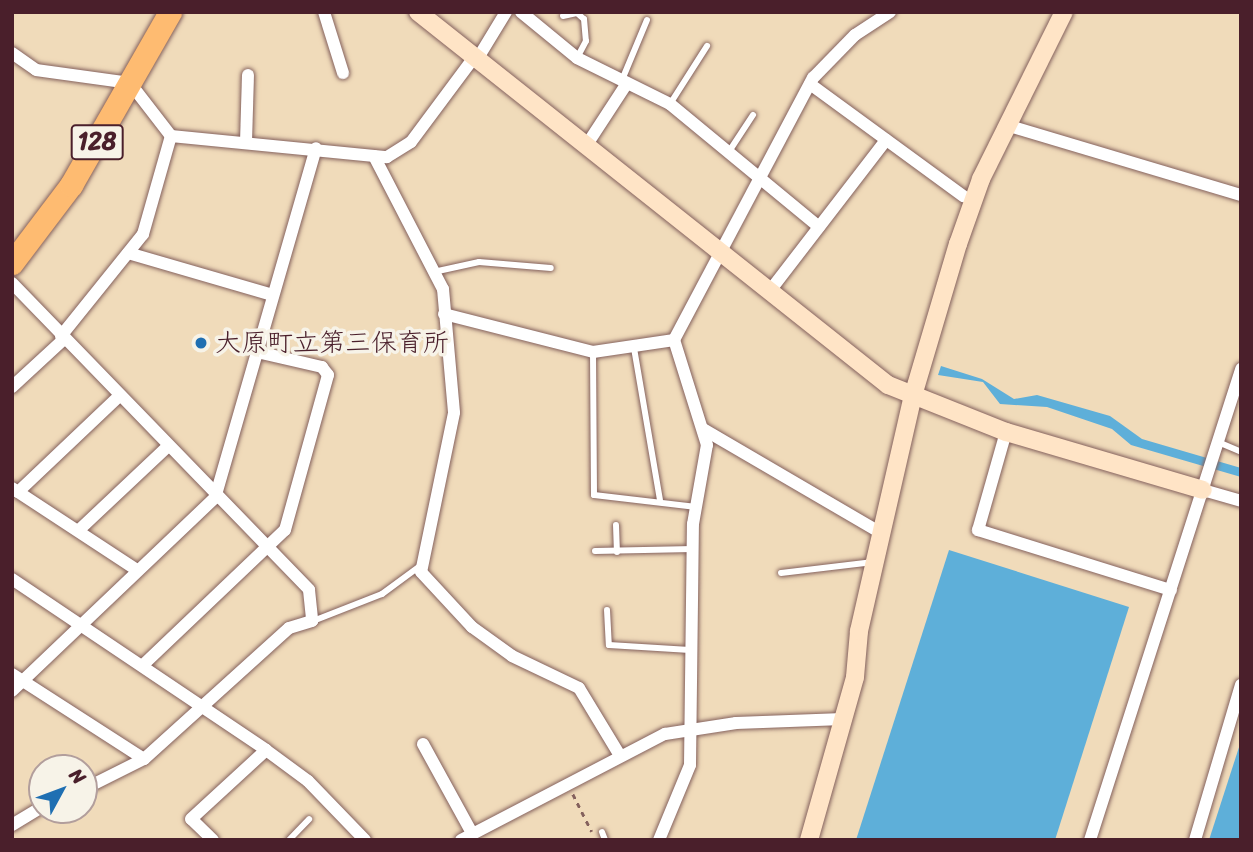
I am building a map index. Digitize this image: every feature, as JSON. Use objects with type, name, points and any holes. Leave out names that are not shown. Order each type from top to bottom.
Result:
[{"type":"highway","name":"128","points":[[12,263],[71,186],[170,12]]},
{"type":"street","points":[[324,12],[342,73]]},
{"type":"street","points":[[418,12],[769,292],[912,399],[1006,432],[1241,501]]},
{"type":"street","points":[[12,53],[36,70],[130,83],[171,136],[374,156],[398,154],[411,142],[477,57],[506,12]]},
{"type":"street","points":[[659,840],[690,765],[693,549],[696,507],[707,445],[674,340],[759,174],[810,84],[832,55],[890,12]]},
{"type":"street","points":[[809,840],[843,719],[874,562],[912,399],[958,244],[1006,125],[1064,12]]},
{"type":"street","points":[[524,13],[577,58],[670,104],[730,150],[819,226]]},
{"type":"street","points":[[246,142],[247,75]]},
{"type":"street","points":[[586,146],[624,82]]},
{"type":"street","points":[[810,84],[963,196]]},
{"type":"street","points":[[1006,125],[1241,195]]},
{"type":"street","points":[[12,387],[62,337],[143,233],[171,136]]},
{"type":"street","points":[[769,292],[886,140]]},
{"type":"street","points":[[12,691],[18,677],[82,624],[137,569],[215,498],[316,149]]},
{"type":"street","points":[[374,156],[401,217],[438,271],[444,314],[454,413],[420,566],[446,605],[472,627],[512,656],[579,688],[619,754]]},
{"type":"street","points":[[128,253],[273,295]]},
{"type":"street","points":[[12,282],[215,498],[309,590],[312,621],[289,628],[144,759],[98,782]]},
{"type":"street","points":[[444,314],[593,352],[674,340]]},
{"type":"street","points":[[143,665],[285,530],[328,375],[321,367],[257,352]]},
{"type":"street","points":[[1090,840],[1241,369]]},
{"type":"street","points":[[119,396],[15,490],[137,569]]},
{"type":"street","points":[[702,429],[881,534]]},
{"type":"street","points":[[1006,432],[978,530],[1171,590]]},
{"type":"street","points":[[79,530],[168,446]]},
{"type":"street","points":[[12,579],[204,705],[266,750],[365,840]]},
{"type":"street","points":[[18,677],[144,759]]},
{"type":"street","points":[[1195,840],[1241,685]]},
{"type":"street","points":[[423,744],[467,837],[566,780],[665,734],[736,723],[843,719]]},
{"type":"street","points":[[213,840],[191,819],[266,750]]},
{"type":"street","points":[[12,825],[28,815]]},
{"type":"street","points":[[345,840],[355,829]]},
{"type":"lane","points":[[563,16],[577,13],[584,19],[586,40],[577,58]]},
{"type":"lane","points":[[624,82],[647,20]]},
{"type":"lane","points":[[670,104],[707,46]]},
{"type":"lane","points":[[730,150],[753,115]]},
{"type":"lane","points":[[438,271],[479,262],[551,268]]},
{"type":"lane","points":[[634,348],[660,500]]},
{"type":"lane","points":[[593,352],[594,495],[660,500],[696,507]]},
{"type":"lane","points":[[1217,444],[1241,452]]},
{"type":"lane","points":[[616,525],[617,552]]},
{"type":"lane","points":[[595,551],[693,549]]},
{"type":"lane","points":[[781,573],[874,562]]},
{"type":"lane","points":[[312,621],[383,594],[420,566]]},
{"type":"lane","points":[[607,610],[609,645],[691,650]]},
{"type":"lane","points":[[289,840],[309,819]]},
{"type":"lane","points":[[602,832],[605,840]]},
{"type":"path","points":[[566,780],[592,832],[602,832]]},
{"type":"water","points":[[941,366],[982,379],[1014,399],[1037,395],[1110,416],[1142,439],[1241,468],[1241,477],[1131,445],[1112,429],[1047,407],[1000,404],[983,382],[938,375]]},
{"type":"water","points":[[949,550],[1129,607],[1055,840],[856,840]]},
{"type":"water","points":[[1241,741],[1241,840],[1209,840]]},
{"type":"place","name":"大原町立第三保育所","points":[[201,343]]}]
